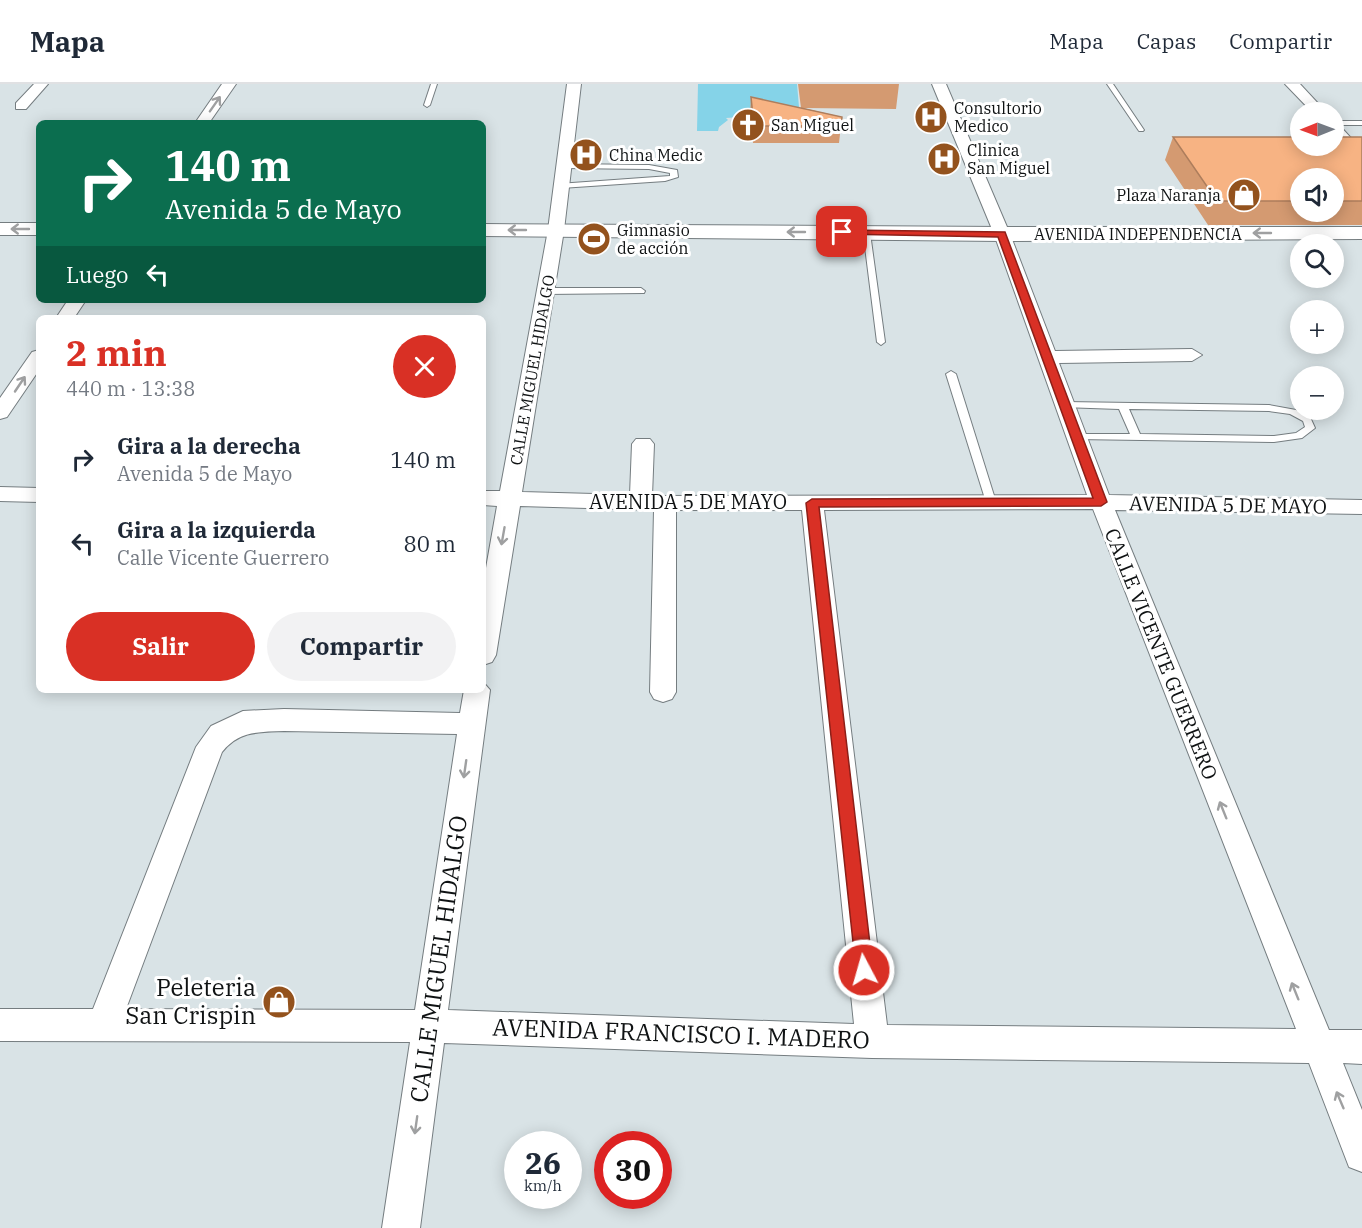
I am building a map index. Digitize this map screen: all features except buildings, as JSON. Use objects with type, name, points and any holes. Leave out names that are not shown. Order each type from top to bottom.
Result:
[{"type":"main road","points":[[0,229],[36,230]]},
{"type":"main road","name":"AVENIDA INDEPENDENCIA","points":[[486,230],[1002,234],[1362,233]]},
{"type":"street","points":[[21,106],[41,84]]},
{"type":"street","points":[[204,120],[229,84]]},
{"type":"street","name":"CALLE MIGUEL HIDALGO","points":[[486,638],[556,230],[574,84]]},
{"type":"street","name":"CALLE VICENTE GUERRERO","points":[[939,84],[962,144],[1002,234],[1101,502],[1362,1154]]},
{"type":"street","points":[[1292,84],[1309,102]]},
{"type":"street","points":[[1344,139],[1362,159]]},
{"type":"street","points":[[1047,357],[1192,355]]},
{"type":"street","points":[[0,413],[36,360]]},
{"type":"street","points":[[643,444],[653,503],[663,692]]},
{"type":"street","points":[[0,494],[36,495]]},
{"type":"street","name":"AVENIDA 5 DE MAYO","points":[[486,498],[653,503],[1101,502],[1362,507]]},
{"type":"street","points":[[812,503],[872,1041]]},
{"type":"street","name":"CALLE MIGUEL HIDALGO","points":[[401,1228],[476,693]]},
{"type":"street","points":[[103,1027],[210,747],[221,734],[243,722],[285,720],[471,724]]},
{"type":"street","name":"AVENIDA FRANCISCO I. MADERO","points":[[0,1025],[429,1026],[872,1041],[1362,1047]]},
{"type":"lane","points":[[427,105],[434,84]]},
{"type":"lane","points":[[1110,84],[1141,130]]},
{"type":"lane","points":[[1344,123],[1362,123]]},
{"type":"lane","points":[[561,186],[665,179],[674,177],[675,172],[649,167],[564,166]]},
{"type":"lane","points":[[866,233],[881,342]]},
{"type":"lane","points":[[545,291],[641,291]]},
{"type":"lane","points":[[951,374],[992,502]]},
{"type":"lane","points":[[1065,405],[1269,408],[1293,412],[1307,419],[1310,428],[1299,436],[1274,439],[1076,436]]},
{"type":"lane","points":[[1123,406],[1136,436]]},
{"type":"shaded area","points":[[698,84],[797,84],[801,130],[756,116],[726,118],[728,120],[719,127],[718,131],[697,131]]},
{"type":"place","name":"Consultorio Medico","points":[[931,117]]},
{"type":"place","name":"San Miguel","points":[[748,125]]},
{"type":"place","name":"China Medic","points":[[586,155]]},
{"type":"place","name":"Clinica San Miguel","points":[[944,159]]},
{"type":"place","name":"Plaza Naranja","points":[[1244,195]]},
{"type":"place","name":"Gimnasio de acción","points":[[594,239]]},
{"type":"place","name":"Peleteria San Crispin","points":[[279,1002]]},
{"type":"route","points":[[842,232],[1002,234],[1101,502],[812,503],[864,970]]}]
